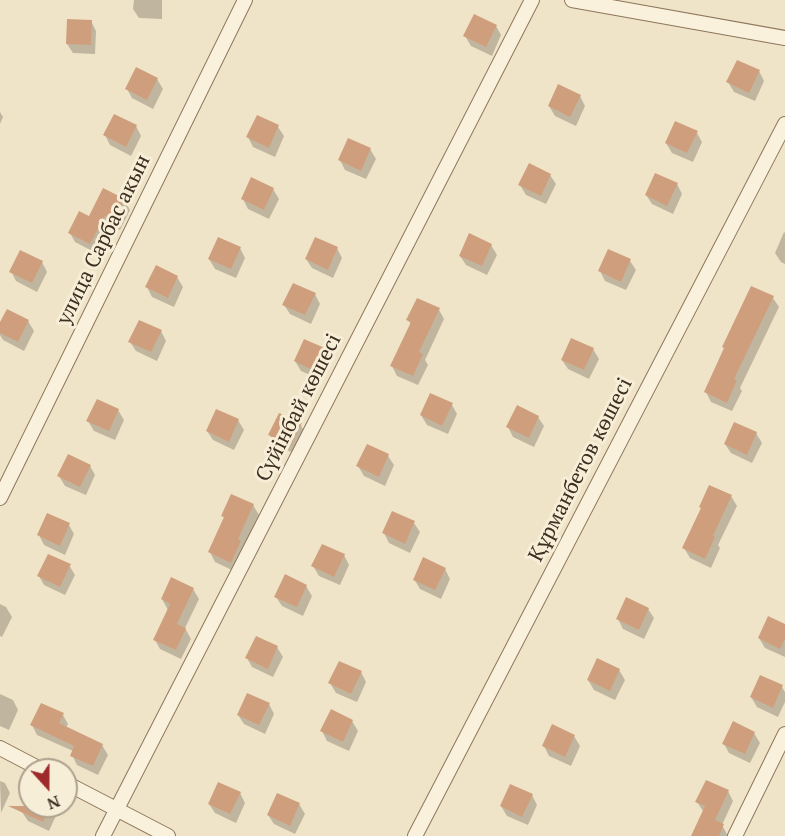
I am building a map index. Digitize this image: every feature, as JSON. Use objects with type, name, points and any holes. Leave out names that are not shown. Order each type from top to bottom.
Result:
[{"type":"street","name":"улица Сарбас акын","points":[[0,498],[245,0]]},
{"type":"street","name":"Сүйінбай көшесі","points":[[103,836],[532,0]]},
{"type":"street","points":[[572,0],[785,38]]},
{"type":"street","name":"Құрманбетов көшесі","points":[[415,836],[785,124]]},
{"type":"street","points":[[735,836],[785,734]]},
{"type":"street","points":[[0,748],[19,758]]},
{"type":"street","points":[[78,789],[168,836]]},
{"type":"building","points":[[474,14],[497,25],[486,47],[463,36]]},
{"type":"building","points":[[67,19],[92,20],[91,45],[66,44]]},
{"type":"building","points":[[737,60],[760,70],[749,93],[726,82]]},
{"type":"building","points":[[136,67],[158,78],[147,100],[125,89]]},
{"type":"building","points":[[558,84],[581,95],[570,117],[548,106]]},
{"type":"building","points":[[114,114],[137,125],[126,147],[103,135]]},
{"type":"building","points":[[257,115],[279,125],[269,148],[246,137]]},
{"type":"building","points":[[675,121],[698,131],[687,153],[665,143]]},
{"type":"building","points":[[348,138],[371,148],[361,171],[338,160]]},
{"type":"building","points":[[529,163],[551,174],[541,196],[518,185]]},
{"type":"building","points":[[655,173],[678,183],[667,206],[645,195]]},
{"type":"building","points":[[251,177],[274,188],[264,210],[241,199]]},
{"type":"building","points":[[103,188],[125,199],[114,221],[105,216],[90,244],[68,233],[79,211],[89,216]]},
{"type":"building","points":[[469,233],[492,244],[482,266],[459,256]]},
{"type":"building","points":[[218,237],[241,247],[231,269],[208,259]]},
{"type":"building","points":[[315,237],[338,247],[328,270],[305,259]]},
{"type":"building","points":[[608,249],[631,259],[621,282],[598,271]]},
{"type":"building","points":[[20,250],[43,261],[32,283],[9,272]]},
{"type":"building","points":[[156,265],[178,276],[168,298],[145,287]]},
{"type":"building","points":[[293,283],[316,293],[305,315],[282,305]]},
{"type":"building","points":[[751,286],[774,296],[734,379],[737,380],[727,403],[704,392]]},
{"type":"building","points":[[417,298],[440,308],[419,352],[423,354],[413,376],[390,366],[411,322],[406,320]]},
{"type":"building","points":[[7,309],[29,320],[18,342],[0,333],[0,322]]},
{"type":"building","points":[[139,320],[162,330],[151,352],[128,342]]},
{"type":"building","points":[[571,338],[594,348],[584,370],[561,360]]},
{"type":"building","points":[[304,339],[327,349],[316,372],[294,361]]},
{"type":"building","points":[[430,393],[453,403],[442,426],[420,415]]},
{"type":"building","points":[[97,399],[119,409],[109,431],[86,421]]},
{"type":"building","points":[[517,405],[539,416],[529,438],[506,427]]},
{"type":"building","points":[[216,409],[239,419],[229,442],[206,431]]},
{"type":"building","points":[[279,413],[302,423],[291,445],[268,435]]},
{"type":"building","points":[[734,422],[757,432],[747,455],[724,444]]},
{"type":"building","points":[[367,444],[389,454],[379,477],[356,466]]},
{"type":"building","points":[[68,454],[91,465],[80,487],[57,476]]},
{"type":"building","points":[[709,485],[732,495],[705,559],[682,548]]},
{"type":"building","points":[[231,494],[254,504],[238,539],[241,541],[231,563],[208,552],[224,517],[221,516]]},
{"type":"building","points":[[392,511],[415,521],[405,544],[382,533]]},
{"type":"building","points":[[47,513],[70,523],[60,546],[37,535]]},
{"type":"building","points":[[322,544],[345,554],[334,577],[311,566]]},
{"type":"building","points":[[48,554],[71,564],[60,587],[37,576]]},
{"type":"building","points":[[423,557],[446,568],[435,590],[413,580]]},
{"type":"building","points":[[285,574],[307,585],[297,607],[274,597]]},
{"type":"building","points":[[171,577],[194,588],[177,624],[186,628],[176,650],[153,640],[170,604],[161,599]]},
{"type":"building","points":[[626,597],[649,608],[639,630],[616,619]]},
{"type":"building","points":[[768,616],[785,624],[785,639],[780,649],[758,638]]},
{"type":"building","points":[[256,636],[278,646],[268,669],[245,658]]},
{"type":"building","points":[[597,658],[620,669],[610,691],[587,680]]},
{"type":"building","points":[[339,661],[362,671],[351,694],[328,683]]},
{"type":"building","points":[[760,675],[783,685],[773,708],[750,697]]},
{"type":"building","points":[[247,693],[270,703],[259,725],[237,715]]},
{"type":"building","points":[[41,703],[64,713],[59,723],[103,744],[93,766],[70,756],[74,746],[30,725]]},
{"type":"building","points":[[331,709],[353,720],[343,742],[320,731]]},
{"type":"building","points":[[733,721],[755,732],[745,754],[722,744]]},
{"type":"building","points":[[552,724],[575,735],[565,757],[542,746]]},
{"type":"building","points":[[706,780],[729,790],[715,820],[724,824],[719,836],[691,836],[705,806],[695,802]]},
{"type":"building","points":[[218,782],[241,792],[230,814],[208,804]]},
{"type":"building","points":[[510,784],[533,794],[522,817],[500,806]]},
{"type":"building","points":[[277,793],[300,803],[290,826],[267,815]]},
{"type":"building","points":[[8,806],[18,806],[18,811]]}]
